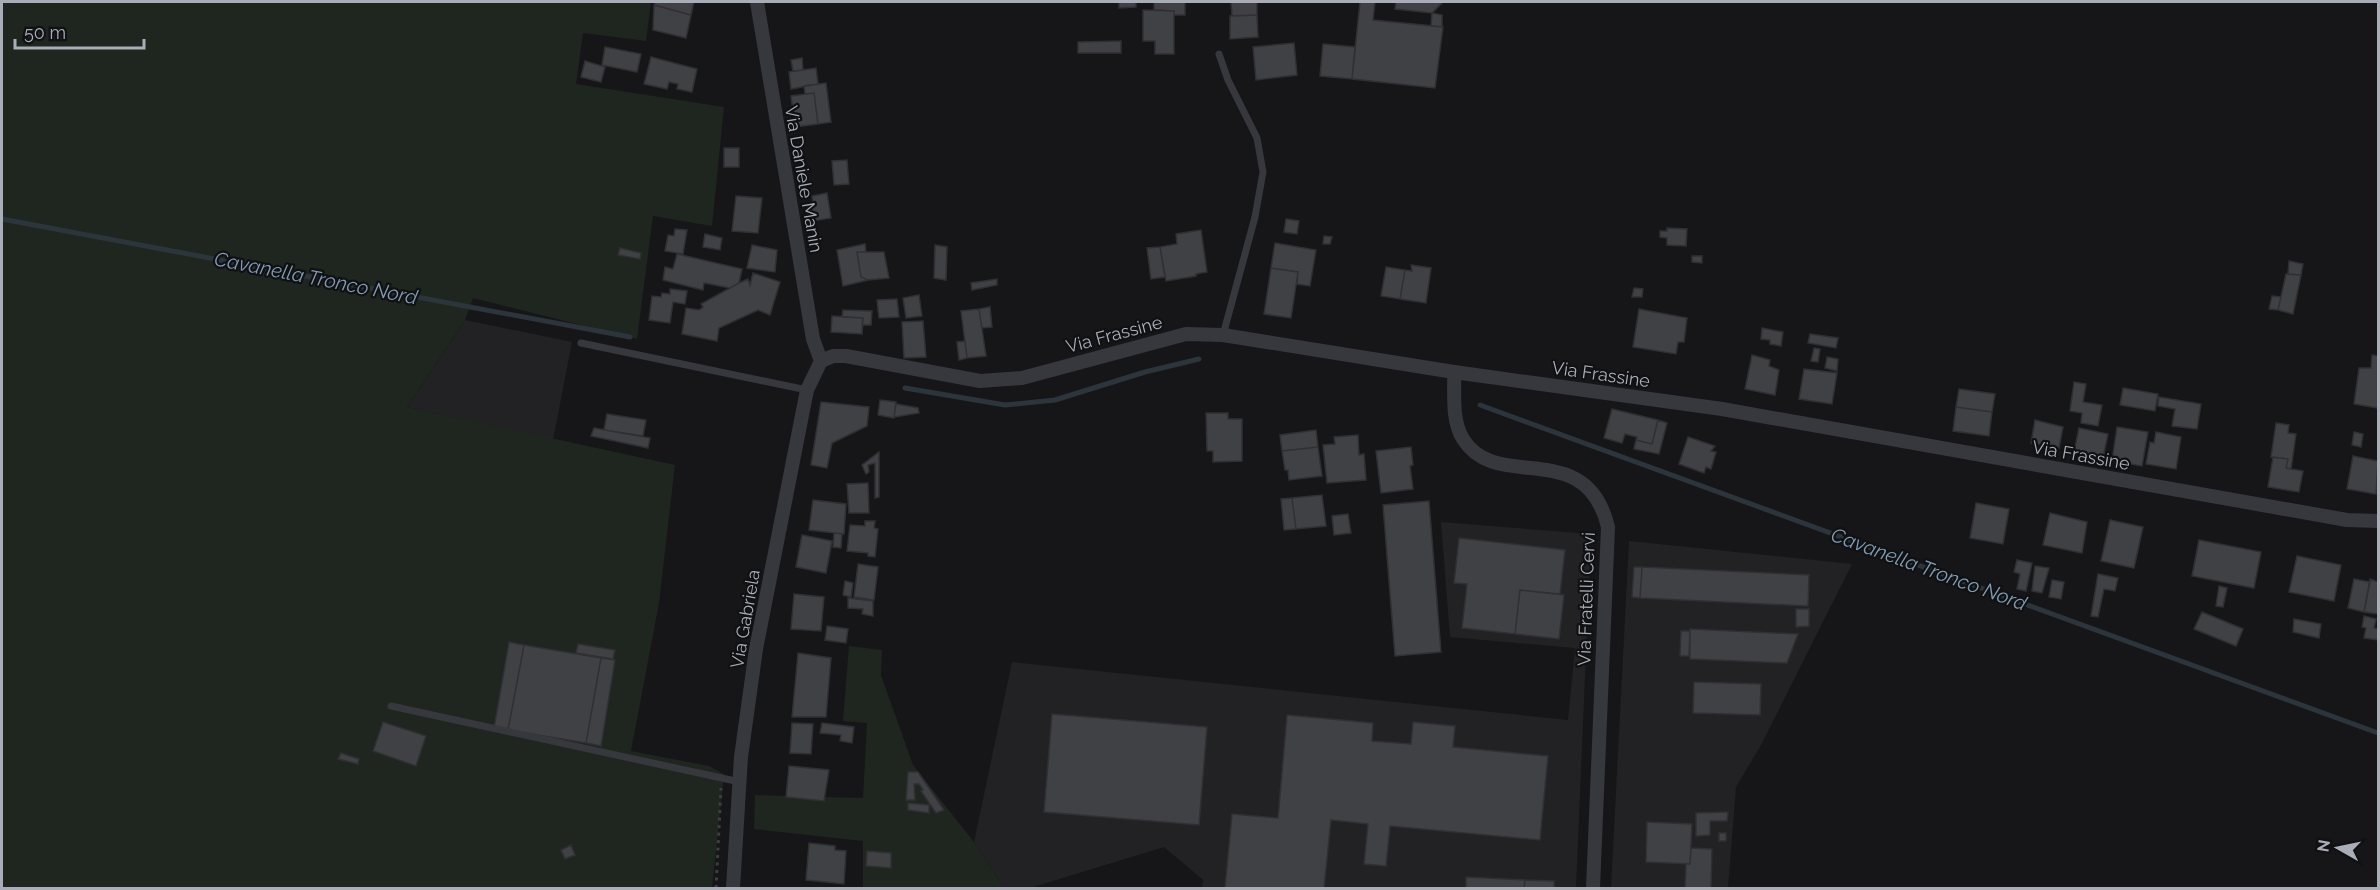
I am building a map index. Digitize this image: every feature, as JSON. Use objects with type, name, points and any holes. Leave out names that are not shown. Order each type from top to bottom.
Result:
[{"type":"street","name":"Via Daniele Manin","points":[[757,2],[813,339],[821,361]]},
{"type":"street","name":"Via Frassine","points":[[821,361],[833,356],[846,356],[980,381],[1022,378],[1186,334],[1223,335],[1454,372],[1722,409],[2347,520],[2379,521]]},
{"type":"street","name":"Via Gabriela","points":[[733,888],[740,782],[756,649],[807,390],[821,361]]},
{"type":"street","name":"Via Fratelli Cervi","points":[[1454,372],[1455,415],[1463,438],[1472,449],[1482,457],[1501,463],[1555,471],[1576,479],[1587,484],[1603,508],[1608,527],[1593,888]]},
{"type":"lane","points":[[1219,54],[1228,80],[1257,138],[1263,172],[1255,217],[1223,335]]},
{"type":"lane","points":[[581,343],[807,390]]},
{"type":"lane","points":[[391,706],[740,782]]},
{"type":"path","points":[[716,888],[722,778]]},
{"type":"shaded area","points":[[2,2],[651,2],[646,41],[583,33],[576,84],[724,107],[712,226],[653,216],[637,339],[473,298],[465,320],[407,407],[675,465],[659,603],[631,751],[709,766],[724,774],[712,888],[2,888]]},
{"type":"shaded area","points":[[465,320],[572,342],[553,440],[407,407]]},
{"type":"shaded area","points":[[1441,522],[1591,534],[1576,888],[1202,888],[1203,880],[1164,847],[1030,888],[1004,888],[974,842],[1012,662],[1568,720],[1575,648],[1450,637]]},
{"type":"shaded area","points":[[1629,541],[1852,564],[1761,745],[1736,787],[1728,888],[1611,888]]},
{"type":"shaded area","points":[[849,646],[882,650],[881,675],[913,765],[974,842],[1004,888],[863,888],[863,841],[754,829],[755,795],[863,798],[867,723],[843,721]]},
{"type":"building","points":[[655,2],[694,2],[691,15],[654,5]]},
{"type":"building","points":[[1119,2],[1136,2],[1136,7],[1119,8]]},
{"type":"building","points":[[1154,2],[1185,2],[1185,15],[1174,15],[1174,11],[1154,10]]},
{"type":"building","points":[[1231,2],[1257,2],[1257,15],[1232,16]]},
{"type":"building","points":[[1360,2],[1375,2],[1373,20],[1443,27],[1435,88],[1352,79]]},
{"type":"building","points":[[1396,2],[1443,2],[1432,13],[1395,9]]},
{"type":"building","points":[[654,5],[691,15],[686,38],[653,30]]},
{"type":"building","points":[[1143,10],[1174,11],[1174,54],[1155,54],[1155,41],[1143,41]]},
{"type":"building","points":[[1432,13],[1442,15],[1442,27],[1431,26]]},
{"type":"building","points":[[1257,15],[1258,37],[1230,39],[1230,16]]},
{"type":"building","points":[[1121,41],[1121,53],[1078,53],[1078,42]]},
{"type":"building","points":[[1294,43],[1297,75],[1256,80],[1253,47]]},
{"type":"building","points":[[1323,44],[1355,47],[1352,79],[1320,76]]},
{"type":"building","points":[[605,47],[641,54],[637,72],[602,65]]},
{"type":"building","points":[[651,57],[697,69],[692,92],[677,89],[678,84],[669,82],[667,89],[644,84]]},
{"type":"building","points":[[802,58],[803,70],[793,71],[791,60]]},
{"type":"building","points":[[585,61],[605,67],[601,82],[581,77]]},
{"type":"building","points":[[816,68],[818,84],[791,89],[789,72]]},
{"type":"building","points":[[826,83],[831,122],[818,124],[814,93],[805,94],[804,86]]},
{"type":"building","points":[[814,93],[818,124],[795,127],[791,96]]},
{"type":"building","points":[[724,148],[739,148],[739,167],[724,167]]},
{"type":"building","points":[[847,160],[849,184],[834,185],[832,161]]},
{"type":"building","points":[[827,193],[831,218],[808,222],[805,208],[814,207],[812,196]]},
{"type":"building","points":[[736,196],[762,198],[758,233],[732,231]]},
{"type":"building","points":[[1286,219],[1299,221],[1297,234],[1284,232]]},
{"type":"building","points":[[1667,228],[1687,229],[1686,246],[1667,245],[1667,238],[1660,237],[1660,231],[1667,231]]},
{"type":"building","points":[[675,229],[687,230],[683,254],[665,251],[668,235],[674,236]]},
{"type":"building","points":[[1201,230],[1207,272],[1166,281],[1160,247],[1177,244],[1176,234]]},
{"type":"building","points":[[705,234],[722,238],[720,250],[703,247]]},
{"type":"building","points":[[1324,236],[1332,237],[1330,244],[1323,244]]},
{"type":"building","points":[[1275,243],[1316,250],[1310,286],[1297,284],[1298,272],[1271,268]]},
{"type":"building","points":[[865,244],[866,252],[857,252],[861,277],[868,280],[843,286],[837,250]]},
{"type":"building","points":[[752,245],[777,250],[775,272],[747,268]]},
{"type":"building","points":[[935,245],[947,247],[946,280],[934,278]]},
{"type":"building","points":[[1160,247],[1165,277],[1151,279],[1147,248]]},
{"type":"building","points":[[620,248],[641,253],[640,259],[618,255]]},
{"type":"building","points":[[857,252],[884,252],[889,278],[868,280],[861,277]]},
{"type":"building","points":[[677,254],[742,269],[739,283],[730,288],[704,283],[703,290],[663,280],[665,267],[673,269]]},
{"type":"building","points":[[1692,256],[1702,256],[1702,263],[1692,262]]},
{"type":"building","points":[[2289,261],[2303,264],[2301,275],[2288,274]]},
{"type":"building","points":[[1411,265],[1431,268],[1426,303],[1400,299],[1405,270],[1412,271]]},
{"type":"building","points":[[1386,267],[1405,270],[1400,299],[1381,296]]},
{"type":"building","points":[[1271,268],[1298,272],[1291,318],[1264,314]]},
{"type":"building","points":[[753,273],[780,282],[770,315],[758,310],[719,328],[717,341],[682,334],[686,308],[699,310],[703,307],[701,304],[748,279],[750,285]]},
{"type":"building","points":[[2286,274],[2301,275],[2293,314],[2278,310]]},
{"type":"building","points":[[997,279],[997,285],[972,290],[971,283]]},
{"type":"building","points":[[1634,288],[1643,289],[1642,297],[1632,297]]},
{"type":"building","points":[[670,289],[687,291],[685,304],[673,302],[670,323],[649,320],[652,296],[661,297],[662,293],[670,294]]},
{"type":"building","points":[[919,295],[922,316],[906,318],[903,298]]},
{"type":"building","points":[[2272,296],[2281,297],[2278,310],[2269,309]]},
{"type":"building","points":[[897,299],[899,317],[879,318],[877,300]]},
{"type":"building","points":[[990,307],[992,327],[982,328],[979,309]]},
{"type":"building","points":[[979,309],[986,356],[967,358],[961,311]]},
{"type":"building","points":[[1639,309],[1687,318],[1684,342],[1678,342],[1676,354],[1633,347]]},
{"type":"building","points":[[843,310],[872,311],[871,325],[862,325],[863,318],[842,317]]},
{"type":"building","points":[[832,316],[863,318],[862,334],[831,332]]},
{"type":"building","points":[[923,321],[926,357],[904,358],[902,322]]},
{"type":"building","points":[[1762,328],[1783,332],[1781,346],[1770,344],[1770,340],[1761,339]]},
{"type":"building","points":[[1810,334],[1838,338],[1836,348],[1808,343]]},
{"type":"building","points":[[965,341],[967,358],[959,360],[957,342]]},
{"type":"building","points":[[1814,348],[1820,349],[1818,362],[1811,361]]},
{"type":"building","points":[[1752,355],[1770,360],[1769,366],[1779,370],[1775,395],[1745,389]]},
{"type":"building","points":[[2372,355],[2378,356],[2378,408],[2354,404],[2359,368],[2371,368]]},
{"type":"building","points":[[1827,357],[1838,359],[1837,371],[1825,368]]},
{"type":"building","points":[[1804,369],[1837,373],[1832,404],[1799,399]]},
{"type":"building","points":[[2074,382],[2086,384],[2083,402],[2102,405],[2098,426],[2081,423],[2082,413],[2070,411]]},
{"type":"building","points":[[2123,388],[2158,394],[2155,411],[2120,405]]},
{"type":"building","points":[[1959,389],[1995,394],[1992,412],[1956,407]]},
{"type":"building","points":[[2159,397],[2201,404],[2197,429],[2172,426],[2175,409],[2158,406]]},
{"type":"building","points":[[880,400],[896,402],[894,418],[878,415]]},
{"type":"building","points":[[821,402],[869,407],[867,426],[832,443],[827,468],[811,465]]},
{"type":"building","points":[[896,404],[918,408],[919,413],[894,417]]},
{"type":"building","points":[[1956,407],[1992,412],[1989,436],[1953,431]]},
{"type":"building","points":[[1612,409],[1658,420],[1652,444],[1636,440],[1637,437],[1625,434],[1622,443],[1604,438]]},
{"type":"building","points":[[1206,413],[1228,413],[1228,419],[1242,419],[1242,461],[1213,462],[1213,451],[1207,451]]},
{"type":"building","points":[[607,414],[646,420],[643,436],[604,430]]},
{"type":"building","points":[[1658,420],[1667,423],[1659,454],[1634,449],[1636,440],[1652,444]]},
{"type":"building","points":[[2035,420],[2063,427],[2059,448],[2031,443]]},
{"type":"building","points":[[2276,423],[2289,425],[2288,433],[2296,434],[2291,469],[2286,468],[2288,459],[2271,457]]},
{"type":"building","points":[[2117,427],[2148,432],[2142,466],[2112,461]]},
{"type":"building","points":[[594,428],[650,438],[648,448],[591,436]]},
{"type":"building","points":[[2079,428],[2108,434],[2103,458],[2074,452]]},
{"type":"building","points":[[1316,430],[1318,447],[1282,451],[1280,435]]},
{"type":"building","points":[[2156,432],[2181,437],[2176,469],[2146,464],[2150,442],[2154,443]]},
{"type":"building","points":[[2354,432],[2363,434],[2361,447],[2352,445]]},
{"type":"building","points":[[1358,435],[1359,455],[1364,454],[1366,480],[1327,483],[1323,445],[1335,444],[1334,437]]},
{"type":"building","points":[[1688,437],[1715,446],[1711,451],[1716,452],[1711,469],[1706,467],[1704,473],[1679,464]]},
{"type":"building","points":[[1318,447],[1322,476],[1289,480],[1282,451]]},
{"type":"building","points":[[1411,447],[1413,465],[1410,466],[1413,489],[1381,493],[1376,451]]},
{"type":"building","points":[[879,452],[879,497],[875,498],[875,463],[868,465],[869,472],[866,474],[862,465]]},
{"type":"building","points":[[2353,456],[2378,461],[2376,494],[2347,489]]},
{"type":"building","points":[[2273,457],[2288,459],[2286,468],[2303,471],[2299,492],[2268,487]]},
{"type":"building","points":[[868,483],[869,513],[849,513],[847,484]]},
{"type":"building","points":[[1322,495],[1326,526],[1296,529],[1292,498]]},
{"type":"building","points":[[1292,498],[1296,529],[1284,530],[1281,499]]},
{"type":"building","points":[[813,500],[846,504],[844,534],[809,530]]},
{"type":"building","points":[[1429,501],[1441,652],[1395,656],[1383,505]]},
{"type":"building","points":[[1976,503],[2009,509],[2003,544],[1970,538]]},
{"type":"building","points":[[2050,513],[2087,522],[2082,553],[2043,545]]},
{"type":"building","points":[[1348,514],[1351,533],[1334,535],[1332,516]]},
{"type":"building","points":[[2110,520],[2143,527],[2134,568],[2101,561]]},
{"type":"building","points":[[865,521],[875,521],[874,528],[878,529],[875,557],[868,556],[868,553],[847,551],[850,525],[865,526]]},
{"type":"building","points":[[834,533],[842,534],[841,548],[833,547]]},
{"type":"building","points":[[802,535],[832,541],[826,573],[796,567]]},
{"type":"building","points":[[1459,538],[1565,550],[1560,594],[1520,590],[1515,634],[1462,628],[1467,584],[1454,583]]},
{"type":"building","points":[[2199,540],[2261,552],[2254,588],[2192,576]]},
{"type":"building","points":[[2297,556],[2341,565],[2334,601],[2289,592]]},
{"type":"building","points":[[2017,560],[2032,563],[2026,591],[2017,589],[2020,574],[2014,572]]},
{"type":"building","points":[[858,564],[878,567],[874,600],[854,597]]},
{"type":"building","points":[[2035,566],[2049,568],[2042,593],[2032,591]]},
{"type":"building","points":[[1634,567],[1642,567],[1640,598],[1632,597]]},
{"type":"building","points":[[1642,567],[1809,575],[1808,606],[1640,598]]},
{"type":"building","points":[[2098,574],[2118,578],[2115,591],[2104,589],[2098,617],[2091,616]]},
{"type":"building","points":[[2354,579],[2370,582],[2364,612],[2348,608]]},
{"type":"building","points":[[2370,579],[2378,582],[2378,614],[2364,612]]},
{"type":"building","points":[[2052,580],[2064,582],[2061,599],[2049,597]]},
{"type":"building","points":[[845,581],[853,583],[851,597],[843,595]]},
{"type":"building","points":[[2219,586],[2227,588],[2223,607],[2216,606]]},
{"type":"building","points":[[1520,590],[1564,595],[1559,639],[1515,634]]},
{"type":"building","points":[[794,594],[824,597],[821,631],[791,629]]},
{"type":"building","points":[[848,598],[873,601],[873,616],[862,614],[863,609],[848,608]]},
{"type":"building","points":[[1796,609],[1809,609],[1809,626],[1796,627]]},
{"type":"building","points":[[2202,612],[2243,629],[2236,646],[2194,629]]},
{"type":"building","points":[[2364,616],[2376,619],[2374,628],[2378,629],[2378,640],[2364,638],[2366,628],[2362,627]]},
{"type":"building","points":[[2294,619],[2321,624],[2319,638],[2293,632]]},
{"type":"building","points":[[827,626],[848,629],[846,643],[825,640]]},
{"type":"building","points":[[1690,629],[1798,634],[1787,663],[1690,659]]},
{"type":"building","points":[[1681,631],[1690,631],[1689,656],[1680,656]]},
{"type":"building","points":[[509,642],[524,645],[508,730],[494,728]]},
{"type":"building","points":[[578,644],[615,650],[613,659],[576,653]]},
{"type":"building","points":[[524,645],[601,658],[586,743],[508,730]]},
{"type":"building","points":[[798,653],[831,658],[826,717],[792,717]]},
{"type":"building","points":[[601,658],[615,660],[601,746],[586,743]]},
{"type":"building","points":[[1694,682],[1761,684],[1760,715],[1693,713]]},
{"type":"building","points":[[1052,714],[1207,727],[1199,825],[1044,812]]},
{"type":"building","points":[[1287,715],[1373,723],[1372,741],[1411,744],[1413,722],[1455,726],[1453,747],[1548,756],[1540,840],[1390,826],[1386,866],[1364,864],[1368,824],[1331,820],[1324,888],[1225,888],[1232,814],[1278,818]]},
{"type":"building","points":[[383,722],[426,736],[416,766],[373,751]]},
{"type":"building","points":[[792,723],[813,724],[811,754],[790,753]]},
{"type":"building","points":[[822,723],[854,727],[852,743],[840,741],[841,735],[820,733]]},
{"type":"building","points":[[341,753],[359,759],[358,764],[338,759]]},
{"type":"building","points":[[789,766],[829,770],[824,801],[786,797]]},
{"type":"building","points":[[908,772],[918,772],[944,810],[936,813],[921,791],[923,790],[919,784],[914,784],[915,800],[906,800]]},
{"type":"building","points":[[908,803],[929,805],[929,813],[908,810]]},
{"type":"building","points":[[1728,812],[1727,821],[1710,821],[1710,835],[1696,836],[1696,813]]},
{"type":"building","points":[[1647,822],[1692,824],[1690,864],[1646,862]]},
{"type":"building","points":[[1719,833],[1726,833],[1726,841],[1719,841]]},
{"type":"building","points":[[809,843],[835,846],[835,850],[846,851],[844,884],[806,880]]},
{"type":"building","points":[[571,845],[575,855],[565,859],[561,850]]},
{"type":"building","points":[[1691,848],[1712,849],[1711,888],[1685,888],[1686,864],[1690,864]]},
{"type":"building","points":[[867,851],[891,853],[891,868],[866,866]]},
{"type":"building","points":[[1466,877],[1525,880],[1524,888],[1466,888]]},
{"type":"building","points":[[1525,880],[1554,881],[1554,888],[1524,888]]},
{"type":"waterway","name":"Cavanella Tronco Nord","points":[[2,219],[630,337]]},
{"type":"waterway","name":"Cavanella Tronco Nord","points":[[905,388],[1005,405],[1055,400],[1145,372],[1199,359]]},
{"type":"waterway","name":"Cavanella Tronco Nord","points":[[1480,405],[2378,733]]}]
